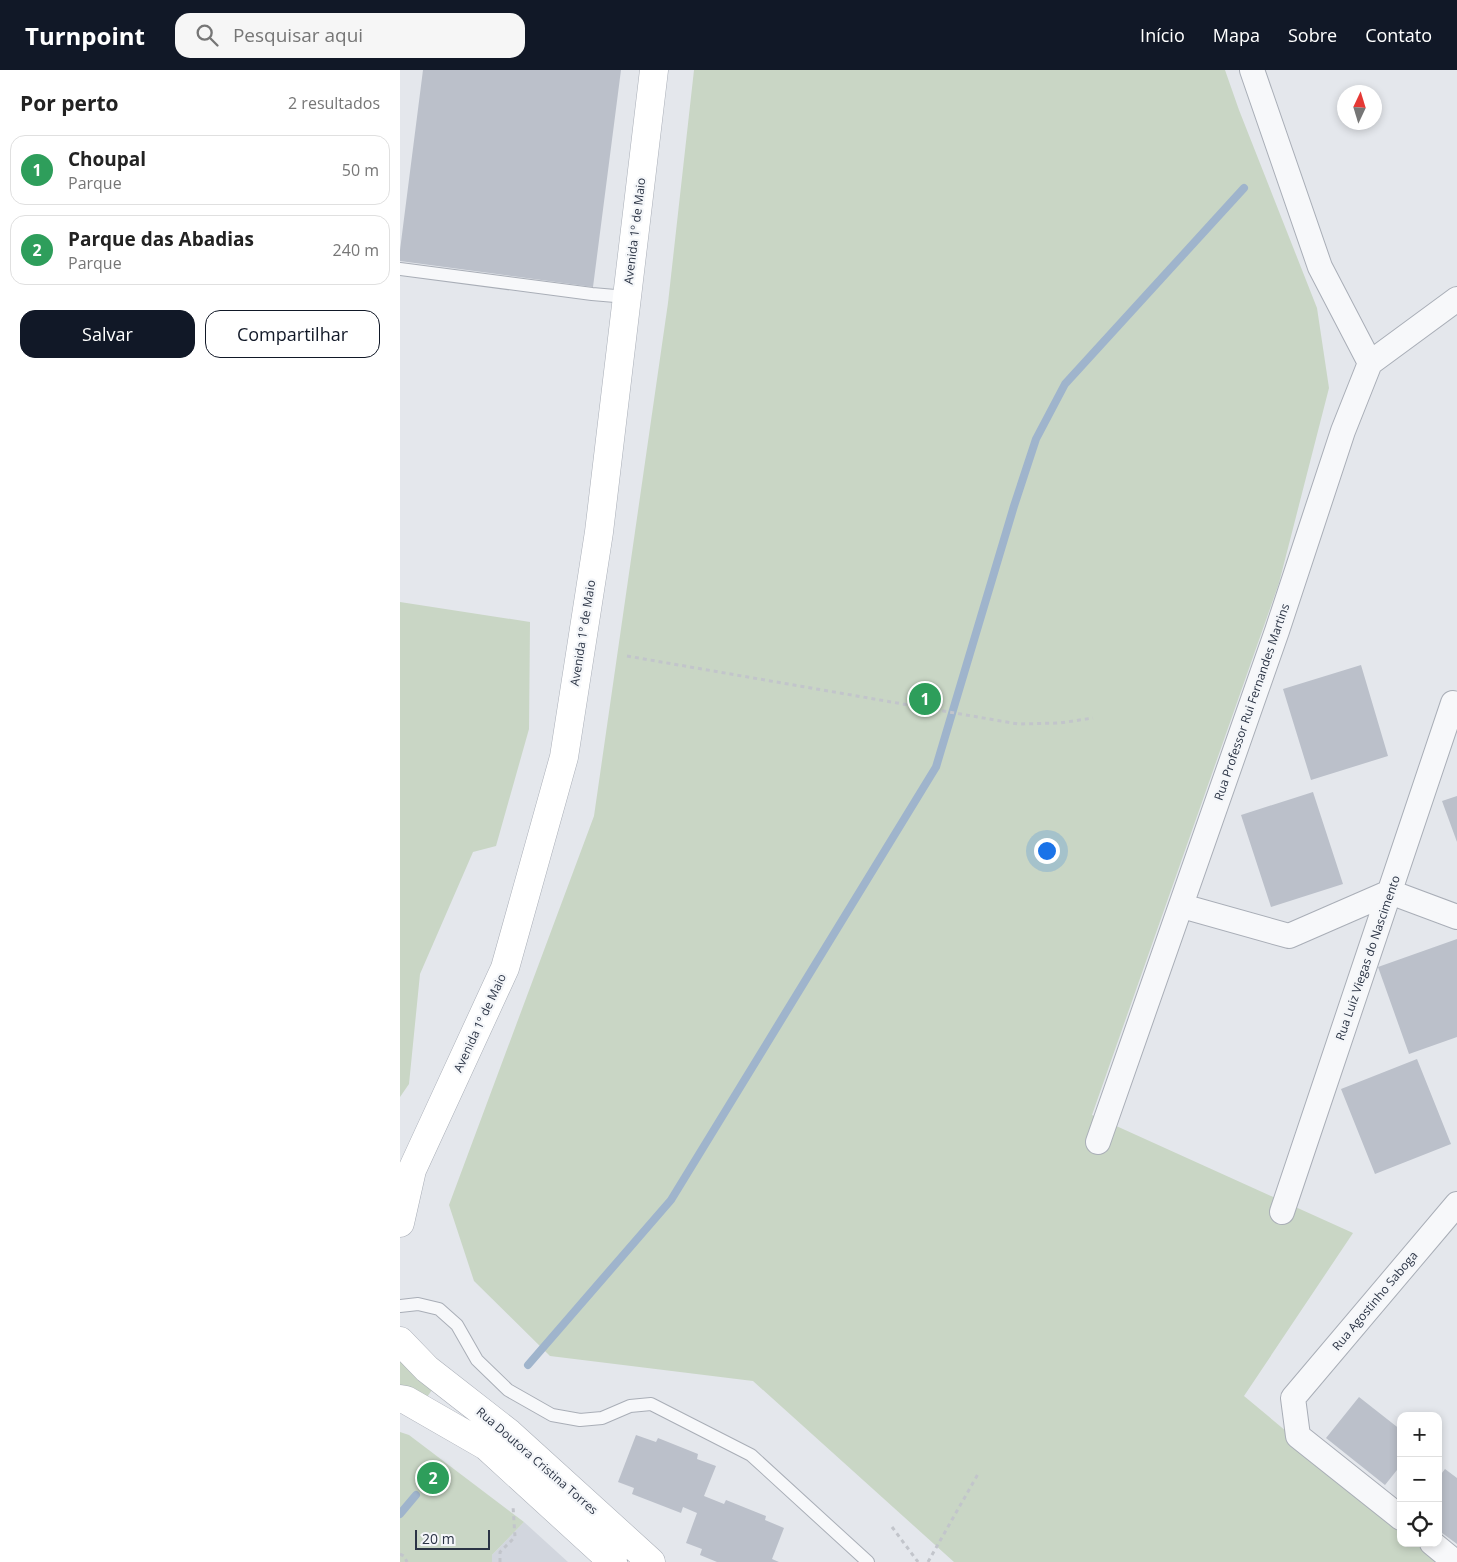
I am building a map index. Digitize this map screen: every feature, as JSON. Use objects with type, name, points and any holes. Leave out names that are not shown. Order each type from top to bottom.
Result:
[{"type":"street","name":"Avenida 1º de Maio","points":[[400,1223],[406,1175],[505,968],[564,757],[600,532],[654,70]]},
{"type":"street","points":[[1252,70],[1320,267],[1370,363],[1457,300]]},
{"type":"street","name":"Rua Professor Rui Fernandes Martins","points":[[1098,1142],[1277,631],[1343,431],[1370,363]]},
{"type":"street","name":"Rua Luiz Viegas do Nascimento","points":[[1282,1212],[1453,703]]},
{"type":"street","points":[[1182,906],[1288,936],[1390,892],[1457,916]]},
{"type":"street","name":"Rua Agostinho Saboga","points":[[1397,1515],[1298,1436],[1293,1398],[1457,1204]]},
{"type":"street","name":"Rua Doutora Cristina Torres","points":[[400,1341],[427,1369],[509,1433],[652,1562]]},
{"type":"street","name":"Rua Doutora Cristina Torres","points":[[400,1399],[406,1400],[486,1446],[613,1562]]},
{"type":"street","points":[[1437,1547],[1455,1562]]},
{"type":"lane","points":[[400,269],[627,297]]},
{"type":"lane","points":[[400,1306],[418,1304],[439,1309],[457,1325],[477,1360],[508,1390],[552,1415],[580,1420],[602,1418],[630,1406],[651,1404],[751,1455],[868,1562]]},
{"type":"path","points":[[627,656],[1018,724],[1060,723],[1092,718]]},
{"type":"path","points":[[928,1562],[978,1474]]},
{"type":"path","points":[[500,1562],[500,1552],[516,1537],[512,1506]]},
{"type":"path","points":[[892,1527],[918,1562]]},
{"type":"path","points":[[400,1554],[404,1556],[407,1562]]},
{"type":"shaded area","points":[[524,1522],[568,1562],[492,1562],[492,1555]]},
{"type":"green space","points":[[694,70],[1225,70],[1317,308],[1329,388],[1279,583],[1092,1115],[1353,1233],[1244,1396],[1397,1524],[1397,1547],[1426,1547],[1443,1562],[954,1562],[753,1381],[550,1356],[474,1281],[449,1205],[594,816],[668,303]]},
{"type":"green space","points":[[400,602],[530,622],[529,729],[496,846],[473,852],[420,974],[409,1084],[400,1097]]},
{"type":"green space","points":[[400,1352],[432,1390],[427,1397],[400,1388]]},
{"type":"green space","points":[[400,1432],[409,1435],[524,1522],[492,1555],[492,1562],[400,1562]]},
{"type":"building","points":[[423,70],[621,70],[593,287],[400,261]]},
{"type":"building","points":[[1361,665],[1388,756],[1311,780],[1283,689]]},
{"type":"building","points":[[1313,792],[1343,884],[1271,907],[1241,815]]},
{"type":"building","points":[[1457,796],[1457,842],[1442,801]]},
{"type":"building","points":[[1457,939],[1457,1037],[1409,1054],[1378,967]]},
{"type":"building","points":[[1417,1059],[1451,1144],[1375,1174],[1341,1089]]},
{"type":"building","points":[[1359,1397],[1397,1427],[1397,1470],[1385,1485],[1326,1438]]},
{"type":"building","points":[[636,1435],[656,1442],[658,1438],[698,1454],[697,1459],[716,1466],[704,1496],[724,1504],[726,1500],[766,1516],[765,1520],[784,1528],[772,1559],[779,1562],[717,1562],[700,1555],[702,1549],[686,1543],[697,1513],[683,1507],[681,1513],[632,1494],[634,1488],[618,1482]]},
{"type":"building","points":[[1445,1469],[1457,1478],[1457,1544],[1442,1533],[1442,1473]]},
{"type":"waterway","points":[[528,1365],[671,1200],[936,767],[1014,506],[1036,439],[1065,384],[1244,188]]},
{"type":"waterway","points":[[400,1514],[416,1495]]},
{"type":"place","name":"Choupal","points":[[925,699]]},
{"type":"place","name":"Parque das Abadias","points":[[433,1478]]}]
